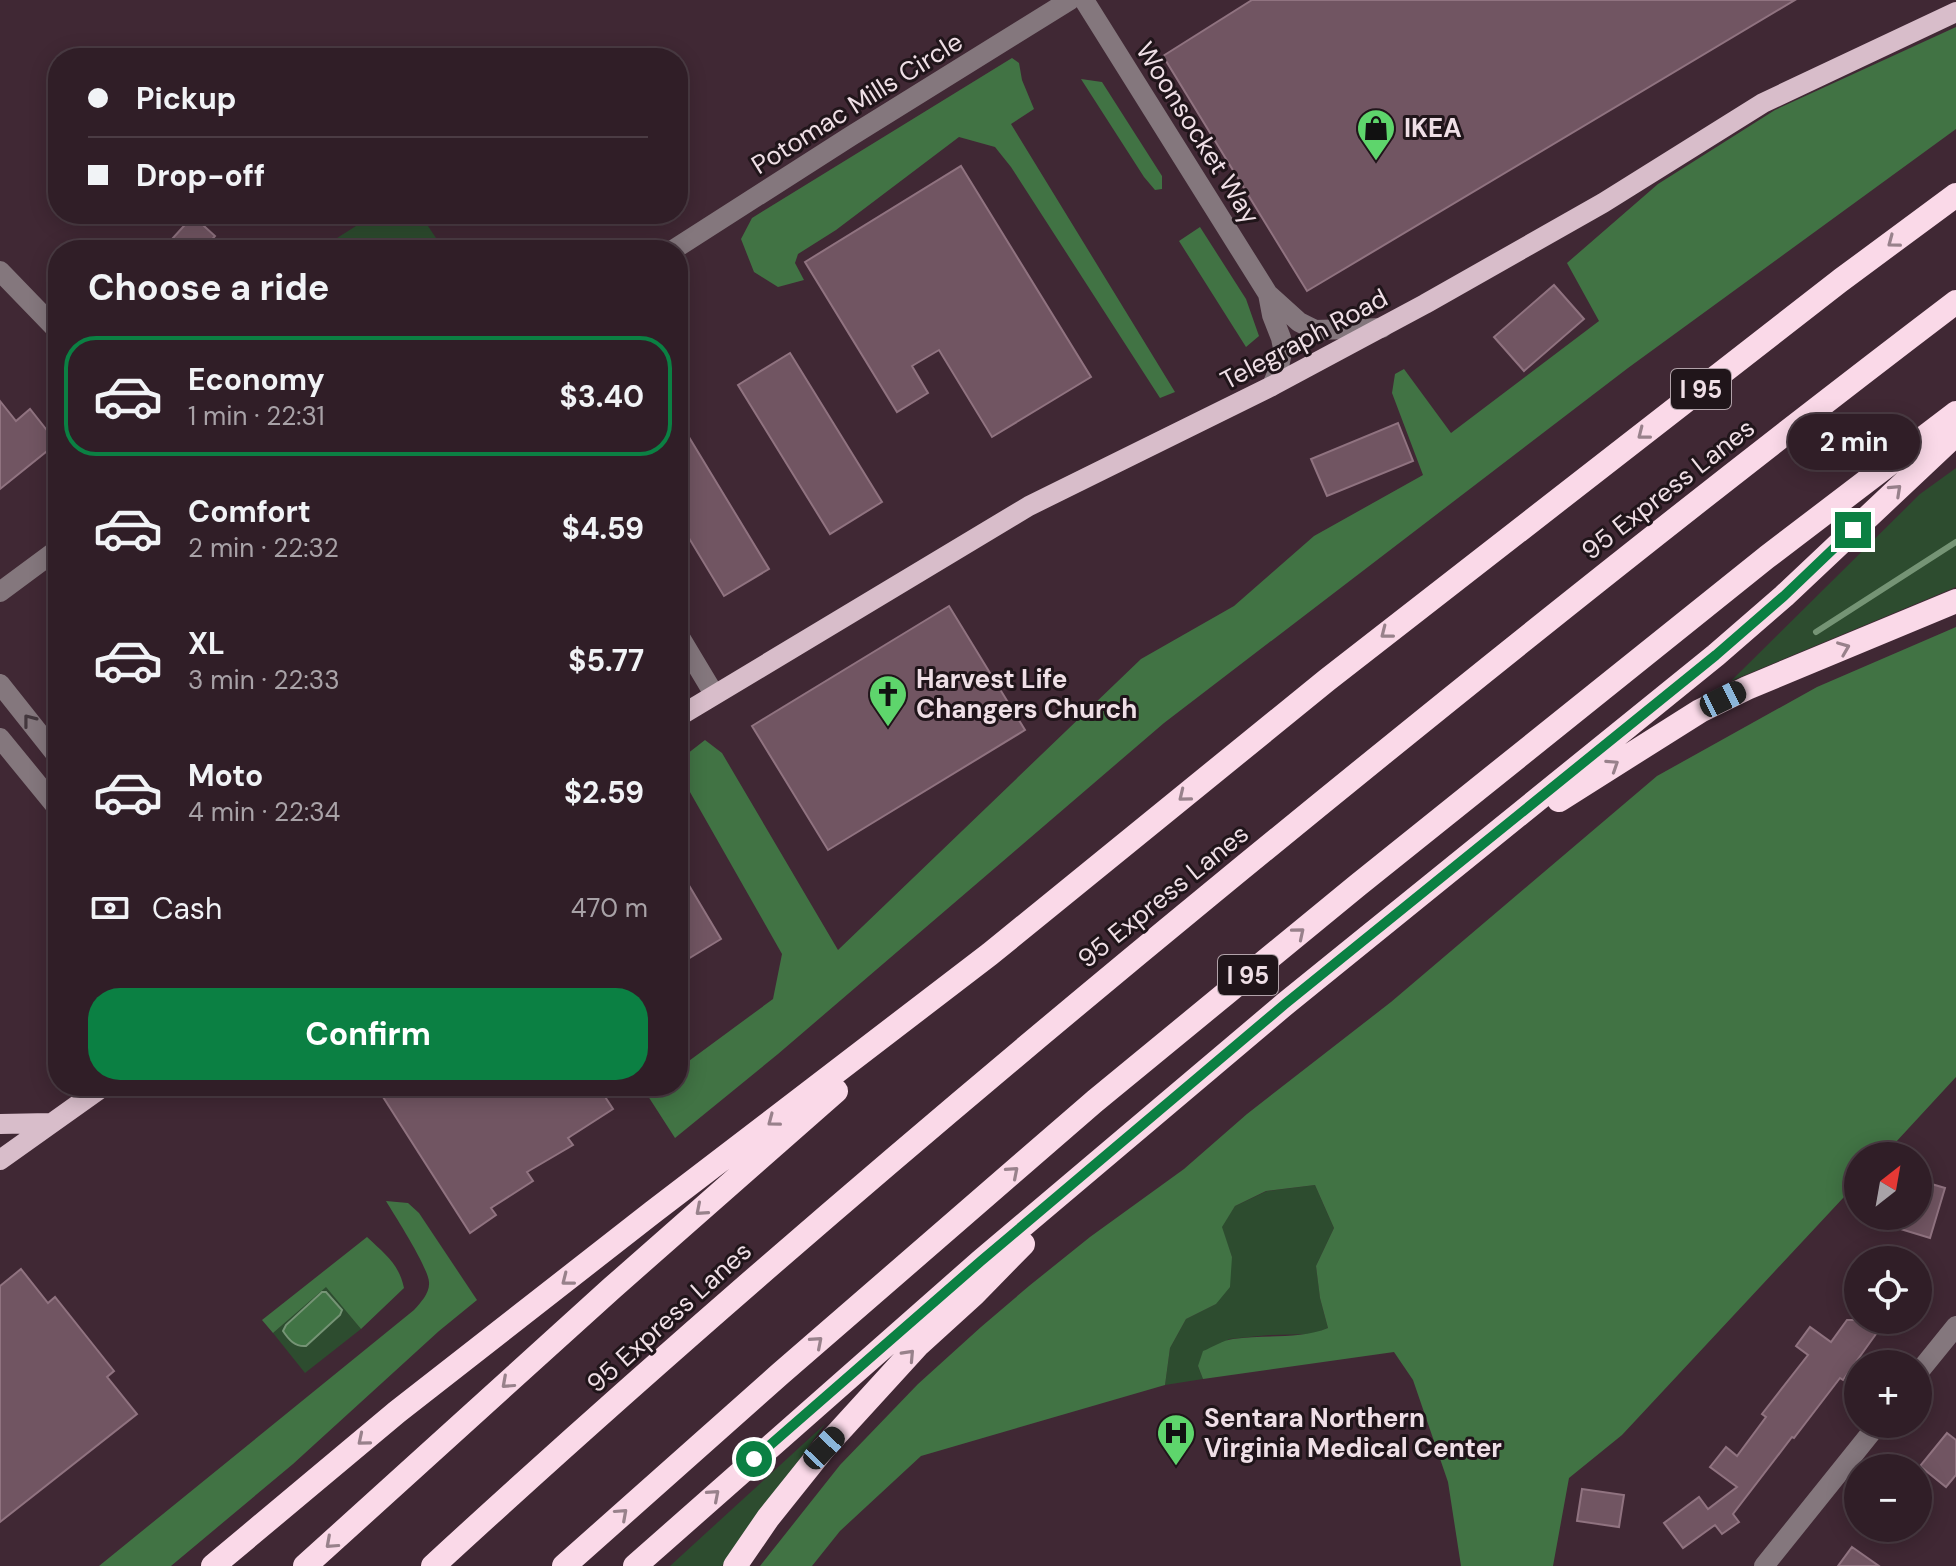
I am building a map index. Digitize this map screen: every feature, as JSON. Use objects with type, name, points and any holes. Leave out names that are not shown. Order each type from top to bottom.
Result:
[{"type":"highway","name":"I 95","points":[[305,1566],[612,1288],[990,954],[1327,680],[1956,195]]},
{"type":"highway","name":"95 Express Lanes","points":[[433,1566],[818,1223],[1036,1038],[1351,778],[1649,539],[1956,302]]},
{"type":"highway","name":"I 95","points":[[564,1566],[1095,1101],[1742,577],[1956,413]]},
{"type":"highway","points":[[635,1566],[946,1291],[1285,1004],[1716,655],[1784,596],[1956,434]]},
{"type":"highway","points":[[1453,868],[1700,711],[1747,688],[1956,601]]},
{"type":"highway","points":[[213,1566],[397,1412],[990,954]]},
{"type":"highway","points":[[735,1566],[768,1518],[824,1448],[919,1344],[974,1294],[1139,1128]]},
{"type":"main road","name":"Telegraph Road","points":[[688,711],[1029,506],[1382,328],[1547,236],[1763,103],[1956,12]]},
{"type":"main road","points":[[0,1160],[89,1096]]},
{"type":"main road","points":[[0,1124],[50,1123]]},
{"type":"street","name":"Potomac Mills Circle","points":[[688,240],[1070,0]]},
{"type":"street","name":"Woonsocket Way","points":[[1084,0],[1268,294],[1299,322],[1315,330],[1382,328]]},
{"type":"street","points":[[0,271],[48,321]]},
{"type":"street","name":"Woonsocket Way","points":[[1268,294],[1283,348],[1272,386]]},
{"type":"street","points":[[0,592],[48,556]]},
{"type":"street","points":[[688,651],[714,694]]},
{"type":"street","points":[[0,684],[48,744]]},
{"type":"street","points":[[0,738],[48,797]]},
{"type":"street","points":[[1932,1356],[1956,1326]]},
{"type":"street","points":[[1764,1566],[1867,1438]]},
{"type":"shaded area","points":[[1956,27],[1956,129],[1628,368],[1164,723],[778,1054],[675,1138],[648,1096],[688,1096],[688,1062],[773,999],[782,954],[688,789],[688,753],[705,740],[722,753],[838,950],[1141,659],[1234,606],[1314,536],[1423,475],[1392,393],[1395,374],[1404,369],[1451,433],[1599,321],[1567,263],[1658,184],[1775,110]]},
{"type":"shaded area","points":[[1012,58],[1019,63],[1022,80],[1034,109],[1011,124],[1175,392],[1160,398],[995,147],[959,137],[836,230],[798,254],[795,263],[804,280],[778,287],[754,272],[741,239],[752,218]]},
{"type":"shaded area","points":[[1081,79],[1102,82],[1162,176],[1162,189],[1155,190],[1144,177]]},
{"type":"shaded area","points":[[359,224],[427,224],[437,240],[334,240]]},
{"type":"shaded area","points":[[1200,227],[1246,299],[1259,336],[1246,347],[1179,241]]},
{"type":"shaded area","points":[[1956,468],[1956,587],[1731,681],[1920,494]]},
{"type":"shaded area","points":[[1956,627],[1956,1077],[1896,1142],[1844,1142],[1844,1197],[1622,1435],[1569,1478],[1553,1566],[1461,1566],[1448,1482],[1413,1380],[1394,1352],[1203,1379],[1198,1366],[1203,1351],[1222,1342],[1306,1334],[1328,1328],[1316,1266],[1334,1228],[1315,1185],[1266,1191],[1235,1206],[1222,1227],[1232,1257],[1230,1287],[1216,1304],[1186,1319],[1170,1348],[1165,1385],[921,1456],[840,1531],[812,1566],[760,1566],[840,1465],[918,1384],[1029,1286],[1184,1169],[1247,1114],[1391,1002],[1657,776],[1817,687]]},
{"type":"shaded area","points":[[1315,1185],[1334,1228],[1316,1266],[1328,1328],[1313,1334],[1229,1339],[1198,1366],[1203,1379],[1165,1385],[1170,1348],[1186,1319],[1216,1304],[1232,1257],[1221,1227],[1235,1206],[1267,1191]]},
{"type":"shaded area","points":[[386,1201],[408,1203],[419,1213],[477,1300],[293,1464],[171,1566],[99,1566],[422,1301],[429,1286],[427,1275]]},
{"type":"shaded area","points":[[367,1237],[395,1266],[404,1288],[361,1329],[326,1287],[273,1333],[262,1320]]},
{"type":"shaded area","points":[[326,1286],[361,1329],[305,1373],[273,1333]]},
{"type":"shaded area","points":[[322,1292],[326,1292],[342,1310],[340,1315],[306,1346],[295,1344],[283,1331],[286,1325]]},
{"type":"shaded area","points":[[825,1424],[722,1566],[670,1566]]},
{"type":"building","name":"IKEA","points":[[1252,0],[1795,0],[1307,291],[1163,56]]},
{"type":"building","points":[[961,166],[1091,377],[992,437],[939,350],[912,366],[928,393],[897,412],[805,262]]},
{"type":"building","points":[[186,224],[202,224],[215,236],[212,240],[171,240]]},
{"type":"building","points":[[1554,285],[1584,319],[1524,371],[1494,337]]},
{"type":"building","points":[[790,353],[882,502],[830,534],[738,385]]},
{"type":"building","points":[[0,401],[16,421],[30,409],[48,432],[48,450],[0,489]]},
{"type":"building","points":[[1398,423],[1413,461],[1327,496],[1311,459]]},
{"type":"building","points":[[688,435],[769,569],[724,596],[688,537]]},
{"type":"building","name":"Harvest Life Changers Church","points":[[949,606],[1025,730],[828,850],[752,726]]},
{"type":"building","points":[[688,884],[721,939],[688,959]]},
{"type":"building","points":[[382,1096],[605,1096],[613,1109],[568,1138],[573,1145],[527,1172],[533,1181],[491,1208],[496,1215],[470,1233]]},
{"type":"building","points":[[1932,1184],[1945,1188],[1930,1238],[1904,1230],[1932,1230]]},
{"type":"building","points":[[21,1269],[48,1303],[55,1297],[114,1371],[107,1377],[137,1414],[0,1522],[0,1286]]},
{"type":"building","points":[[1844,1324],[1844,1334],[1876,1334],[1864,1350],[1844,1350],[1844,1379],[1840,1378],[1733,1514],[1739,1522],[1722,1534],[1715,1525],[1683,1548],[1664,1523],[1699,1497],[1708,1509],[1737,1487],[1710,1467],[1726,1447],[1737,1456],[1766,1417],[1762,1414],[1808,1355],[1796,1346],[1810,1327],[1831,1342]]},
{"type":"building","points":[[1947,1433],[1956,1440],[1956,1475],[1946,1487],[1932,1476],[1930,1454]]},
{"type":"building","points":[[1582,1489],[1624,1495],[1619,1527],[1577,1521]]},
{"type":"building","points":[[1852,1547],[1879,1566],[1838,1566]]},
{"type":"waterway","points":[[1816,632],[1956,542]]},
{"type":"place","name":"IKEA","points":[[1376,162]]},
{"type":"place","name":"Harvest Life Changers Church","points":[[888,728]]},
{"type":"place","name":"Sentara Northern Virginia Medical Center","points":[[1176,1467]]},
{"type":"route","points":[[754,1459],[981,1261],[1285,1004],[1716,655],[1853,530]]}]
